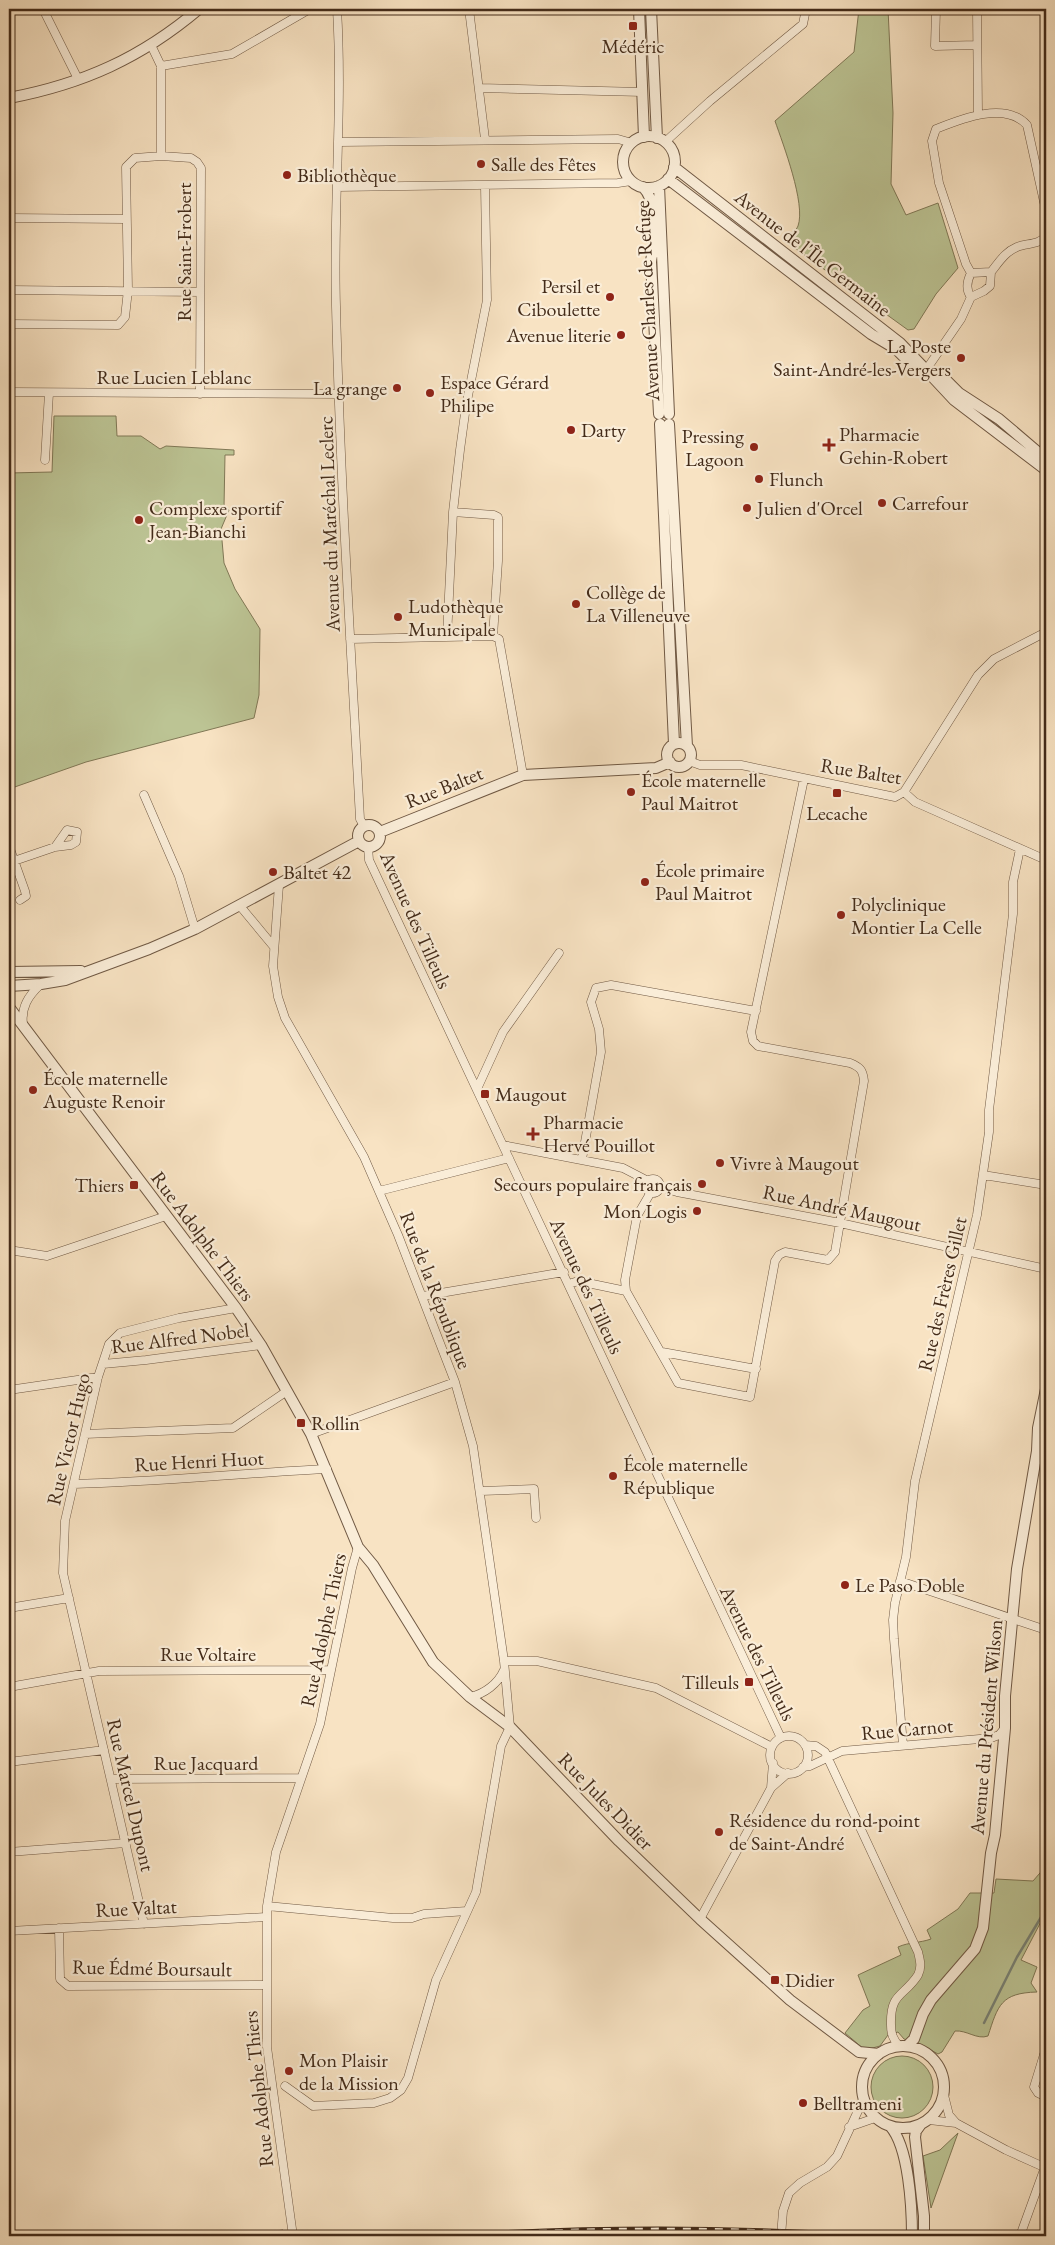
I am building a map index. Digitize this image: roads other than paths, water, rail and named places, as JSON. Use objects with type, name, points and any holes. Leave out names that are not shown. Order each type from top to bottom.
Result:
[{"type":"street","points":[[43,9],[78,79]]},
{"type":"street","points":[[9,98],[48,91],[119,64],[151,45],[199,9]]},
{"type":"street","name":"Avenue du Maréchal Leclerc","points":[[337,9],[339,142],[336,305],[350,639],[362,822]]},
{"type":"street","points":[[469,9],[485,140]]},
{"type":"street","points":[[639,9],[644,137]]},
{"type":"street","points":[[651,9],[661,140],[673,154],[674,167],[668,179],[659,186],[643,187],[631,181],[626,174],[624,158],[632,143],[644,137],[661,140],[803,24],[806,9]]},
{"type":"street","points":[[936,9],[936,46],[977,45]]},
{"type":"street","points":[[977,9],[978,114]]},
{"type":"street","points":[[161,66],[232,54],[308,10]]},
{"type":"street","points":[[151,45],[161,66],[161,156]]},
{"type":"street","points":[[479,88],[643,92]]},
{"type":"street","points":[[971,273],[966,264],[939,183],[932,141],[936,130],[978,114],[1009,115],[1020,118],[1027,125],[1046,212]]},
{"type":"street","points":[[339,142],[618,139],[632,143]]},
{"type":"street","name":"Rue Saint-Frobert","points":[[9,324],[118,325],[125,317],[128,290],[125,219],[126,167],[135,158],[161,156],[191,158],[201,168],[200,394]]},
{"type":"street","name":"Avenue de l'Île Germaine","points":[[674,167],[900,343],[954,400],[1046,470]]},
{"type":"street","name":"Avenue de l'Île Germaine","points":[[668,179],[871,334],[896,349],[913,366],[944,378],[959,393],[999,419],[1046,459]]},
{"type":"street","points":[[338,187],[486,186],[618,183],[631,181]]},
{"type":"street","points":[[447,637],[453,512],[466,406],[487,300],[486,186]]},
{"type":"street","name":"Avenue Charles de Refuge","points":[[659,186],[674,744]]},
{"type":"street","name":"Avenue Charles de Refuge","points":[[643,187],[649,194],[652,206],[654,246],[651,262],[687,746]]},
{"type":"street","points":[[9,218],[125,219]]},
{"type":"street","points":[[926,370],[961,318],[971,297],[990,286],[991,272],[1006,254],[1017,247],[1042,241],[1046,236]]},
{"type":"street","points":[[971,273],[991,272]]},
{"type":"street","points":[[971,273],[967,280],[967,288],[971,297]]},
{"type":"street","points":[[9,290],[200,292]]},
{"type":"street","name":"Rue Lucien Leblanc","points":[[9,392],[340,394]]},
{"type":"street","points":[[45,460],[49,393]]},
{"type":"street","points":[[453,512],[494,514],[498,517],[494,636]]},
{"type":"street","points":[[904,792],[978,675],[994,659],[1046,632]]},
{"type":"street","points":[[350,639],[494,636],[499,639],[523,775]]},
{"type":"street","points":[[681,743],[687,746],[691,753],[689,761],[680,767],[670,762],[668,750],[674,744],[681,743]]},
{"type":"street","name":"Rue Baltet","points":[[689,761],[700,766],[741,765],[804,780],[895,797],[904,792],[915,802],[1046,860]]},
{"type":"street","name":"Rue Baltet","points":[[380,832],[523,775],[656,768],[670,762]]},
{"type":"street","points":[[651,1192],[637,1216],[625,1280],[626,1291],[678,1383],[750,1397],[775,1261],[779,1255],[785,1252],[828,1260],[835,1252],[864,1081],[863,1072],[859,1067],[850,1063],[758,1046],[753,1041],[752,1032],[804,780]]},
{"type":"street","points":[[144,795],[178,876],[195,930]]},
{"type":"street","points":[[9,986],[65,980],[195,930],[279,885],[364,844],[378,843],[380,832],[372,825],[362,822],[358,834],[364,844]]},
{"type":"street","name":"Avenue des Tilleuls","points":[[364,844],[369,860],[564,1272],[668,1500],[691,1541],[700,1568],[736,1645],[756,1680],[781,1738]]},
{"type":"street","points":[[9,846],[25,891],[26,896],[20,900]]},
{"type":"street","points":[[14,861],[54,847]]},
{"type":"street","name":"Rue des Frères Gillet","points":[[903,1745],[893,1620],[906,1557],[910,1504],[977,1215],[989,1132],[989,1110],[1001,1000],[1006,982],[1014,876],[1020,849]]},
{"type":"street","name":"Rue de la République","points":[[279,885],[273,966],[278,997],[285,1018],[364,1156],[380,1191],[455,1382],[473,1446],[504,1665],[510,1727]]},
{"type":"street","points":[[240,906],[274,947]]},
{"type":"street","points":[[477,1089],[502,1032],[559,953]]},
{"type":"street","points":[[9,972],[89,971]]},
{"type":"street","points":[[23,1027],[22,1015],[25,1003],[41,984]]},
{"type":"street","points":[[582,1159],[601,1052],[599,1029],[592,1002],[596,988],[611,985],[756,1012]]},
{"type":"street","name":"Rue Adolphe Thiers","points":[[9,1007],[236,1308],[261,1345],[311,1434],[358,1547],[330,1670],[320,1724],[276,1852],[267,1906],[267,2047],[292,2236]]},
{"type":"street","points":[[503,1145],[623,1168],[648,1181],[657,1180],[660,1187],[658,1191],[651,1192]]},
{"type":"street","points":[[380,1191],[509,1158]]},
{"type":"street","points":[[983,1174],[1046,1185]]},
{"type":"street","points":[[648,1181],[647,1187],[651,1192]]},
{"type":"street","name":"Rue André Maugout","points":[[660,1187],[677,1192],[840,1223],[1046,1269]]},
{"type":"street","points":[[9,1250],[47,1256],[166,1216]]},
{"type":"street","points":[[422,1296],[564,1272]]},
{"type":"street","points":[[569,1284],[578,1281],[626,1291]]},
{"type":"street","name":"Rue Victor Hugo","points":[[86,1673],[63,1573],[63,1547],[65,1521],[98,1377],[109,1344],[120,1333],[179,1318],[236,1308]]},
{"type":"street","name":"Rue Alfred Nobel","points":[[103,1364],[261,1345]]},
{"type":"street","points":[[662,1352],[756,1369]]},
{"type":"street","points":[[9,1390],[98,1377]]},
{"type":"street","points":[[311,1434],[455,1382]]},
{"type":"street","name":"Avenue du Président Wilson","points":[[903,2046],[914,2039],[923,2014],[931,2000],[966,1961],[980,1938],[986,1915],[1005,1728],[1005,1696],[1017,1569],[1037,1451],[1038,1428],[1046,1389]]},
{"type":"street","points":[[85,1434],[233,1428],[288,1391]]},
{"type":"street","name":"Rue Henri Huot","points":[[74,1484],[326,1469]]},
{"type":"street","points":[[481,1492],[534,1489],[536,1518]]},
{"type":"street","name":"Rue Jules Didier","points":[[358,1547],[373,1565],[433,1662],[470,1697],[510,1727],[619,1841],[700,1919],[790,2000],[859,2052]]},
{"type":"street","points":[[900,1581],[1046,1630]]},
{"type":"street","points":[[9,1608],[69,1598]]},
{"type":"street","points":[[470,1697],[482,1694],[497,1681],[504,1665],[537,1661],[656,1688],[772,1747]]},
{"type":"street","name":"Rue Voltaire","points":[[9,1686],[99,1671],[330,1670]]},
{"type":"street","name":"Rue Marcel Dupont","points":[[86,1673],[144,1924]]},
{"type":"street","points":[[285,2086],[313,2106],[374,2103],[390,2098],[401,2090],[408,2078],[436,1980],[476,1892],[500,1746],[510,1727]]},
{"type":"street","points":[[991,1738],[999,1735],[1005,1728]]},
{"type":"street","points":[[771,1788],[772,1747],[781,1738],[795,1737],[805,1745],[821,1748],[918,1952],[921,1964],[918,1974],[892,2006],[891,2032],[893,2039],[903,2046],[916,2048],[933,2058],[943,2076],[944,2095],[949,2115],[956,2123],[1006,2150],[1045,2168],[1020,2236]]},
{"type":"street","points":[[991,1738],[996,1739],[1003,1746]]},
{"type":"street","name":"Rue Carnot","points":[[803,1767],[810,1766],[842,1751],[991,1738]]},
{"type":"street","points":[[773,1764],[779,1770],[788,1773],[796,1772],[803,1767],[807,1758],[805,1745]]},
{"type":"street","points":[[9,1762],[104,1750]]},
{"type":"street","points":[[700,1919],[771,1788],[788,1773]]},
{"type":"street","name":"Rue Jacquard","points":[[111,1780],[301,1778]]},
{"type":"street","points":[[9,1852],[126,1844]]},
{"type":"street","points":[[267,1906],[393,1918],[467,1911]]},
{"type":"street","name":"Rue Valtat","points":[[9,1931],[266,1918]]},
{"type":"street","name":"Rue Édmé Boursault","points":[[59,1928],[60,1979],[68,1986],[266,1985]]},
{"type":"street","points":[[865,2072],[859,2052],[879,2054],[903,2046]]},
{"type":"street","points":[[1046,2048],[1034,2084],[1036,2091],[1046,2097]]},
{"type":"street","points":[[879,2054],[865,2072],[862,2085],[864,2098],[868,2109],[876,2118],[890,2126],[897,2134],[911,2198],[912,2236]]},
{"type":"street","points":[[924,2236],[923,2206],[914,2137],[925,2122],[936,2113],[944,2095]]},
{"type":"street","points":[[781,2236],[783,2211],[788,2193],[800,2183],[827,2167],[837,2156],[864,2098]]},
{"type":"street","points":[[849,2127],[876,2118]]},
{"type":"street","points":[[890,2126],[901,2128],[925,2122],[956,2123]]},
{"type":"waterway","points":[[984,2023],[1017,1957],[1046,1909]]},
{"type":"railway","points":[[443,2236],[609,2229],[720,2229],[885,2236]]},
{"type":"place","name":"Médéric","points":[[633,26]]},
{"type":"place","name":"Salle des Fêtes","points":[[481,164]]},
{"type":"place","name":"Bibliothèque","points":[[287,175]]},
{"type":"place","name":"Persil et Ciboulette","points":[[610,297]]},
{"type":"place","name":"Avenue literie","points":[[621,335]]},
{"type":"place","name":"La Poste Saint-André-les-Vergers","points":[[961,358]]},
{"type":"place","name":"La grange","points":[[397,388]]},
{"type":"place","name":"Espace Gérard Philipe","points":[[430,393]]},
{"type":"place","name":"Darty","points":[[571,430]]},
{"type":"place","name":"Pharmacie Gehin-Robert","points":[[829,445]]},
{"type":"place","name":"Pressing Lagoon","points":[[754,447]]},
{"type":"place","name":"Flunch","points":[[759,479]]},
{"type":"place","name":"Carrefour","points":[[882,503]]},
{"type":"place","name":"Julien d'Orcel","points":[[747,508]]},
{"type":"place","name":"Complexe sportif Jean-Bianchi","points":[[139,520]]},
{"type":"place","name":"Collège de La Villeneuve","points":[[576,604]]},
{"type":"place","name":"Ludothèque Municipale","points":[[398,617]]},
{"type":"place","name":"École maternelle Paul Maitrot","points":[[631,792]]},
{"type":"place","name":"Lecache","points":[[837,793]]},
{"type":"place","name":"Baltet 42","points":[[273,872]]},
{"type":"place","name":"École primaire Paul Maitrot","points":[[645,882]]},
{"type":"place","name":"Polyclinique Montier La Celle","points":[[841,915]]},
{"type":"place","name":"École maternelle Auguste Renoir","points":[[33,1090]]},
{"type":"place","name":"Maugout","points":[[485,1094]]},
{"type":"place","name":"Pharmacie Hervé Pouillot","points":[[533,1134]]},
{"type":"place","name":"Vivre à Maugout","points":[[720,1163]]},
{"type":"place","name":"Secours populaire français","points":[[702,1184]]},
{"type":"place","name":"Thiers","points":[[134,1185]]},
{"type":"place","name":"Mon Logis","points":[[697,1211]]},
{"type":"place","name":"Rollin","points":[[301,1423]]},
{"type":"place","name":"École maternelle République","points":[[613,1476]]},
{"type":"place","name":"Le Paso Doble","points":[[845,1585]]},
{"type":"place","name":"Tilleuls","points":[[749,1682]]},
{"type":"place","name":"Résidence du rond-point de Saint-André","points":[[719,1832]]},
{"type":"place","name":"Didier","points":[[775,1980]]},
{"type":"place","name":"Mon Plaisir de la Mission","points":[[289,2071]]},
{"type":"place","name":"Belltrameni","points":[[803,2103]]}]
